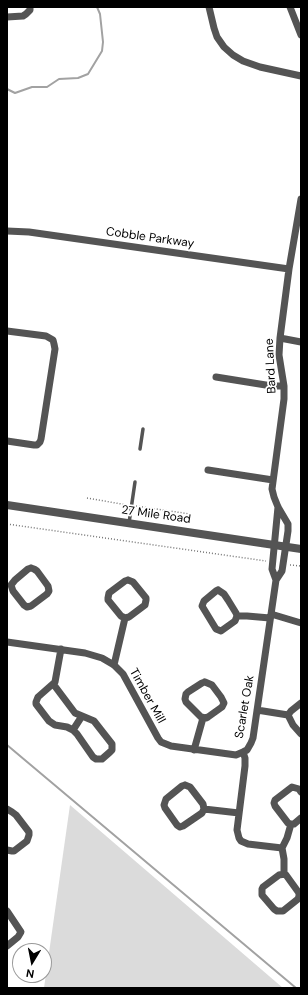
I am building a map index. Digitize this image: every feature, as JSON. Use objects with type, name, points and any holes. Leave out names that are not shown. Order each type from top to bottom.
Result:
[{"type":"street","points":[[7,17],[22,16],[30,10],[30,7]]},
{"type":"street","points":[[209,7],[214,28],[218,37],[224,47],[233,55],[243,61],[260,67],[301,74]]},
{"type":"street","points":[[290,7],[301,35]]},
{"type":"street","name":"Bard Lane","points":[[287,546],[288,524],[278,507],[272,489],[284,399],[280,338],[289,269],[301,199]]},
{"type":"street","name":"Cobble Parkway","points":[[7,230],[289,269]]},
{"type":"street","points":[[7,331],[46,336],[53,340],[55,349],[40,442],[37,445],[34,445],[7,441]]},
{"type":"street","points":[[280,338],[301,342]]},
{"type":"street","points":[[216,377],[272,386],[284,386]]},
{"type":"street","points":[[208,470],[273,480]]},
{"type":"street","name":"27 Mile Road","points":[[7,505],[301,549]]},
{"type":"street","name":"Bard Lane","points":[[274,545],[277,529],[278,507]]},
{"type":"street","name":"Scarlet Oak","points":[[274,545],[272,569],[276,580]]},
{"type":"street","name":"Scarlet Oak","points":[[282,848],[248,844],[241,841],[237,830],[246,766],[243,752],[247,750],[251,743],[276,580],[282,571],[287,546]]},
{"type":"street","points":[[28,569],[34,569],[48,586],[48,594],[31,606],[27,607],[24,606],[9,584],[28,569]]},
{"type":"street","points":[[128,580],[133,582],[146,600],[145,605],[129,617],[125,618],[121,616],[108,598],[109,593],[128,580]]},
{"type":"street","points":[[216,591],[221,591],[237,616],[235,621],[221,632],[216,629],[203,609],[202,604],[216,591]]},
{"type":"street","points":[[237,616],[271,616],[301,623]]},
{"type":"street","points":[[114,665],[125,618]]},
{"type":"street","name":"Timber Mill","points":[[7,642],[94,655],[108,661],[123,674],[158,738],[166,744],[194,750],[231,755],[236,755],[243,752]]},
{"type":"street","points":[[54,685],[72,710],[78,715],[94,721],[112,744],[112,750],[102,759],[96,759],[73,730],[67,727],[55,725],[49,721],[36,704],[38,697],[54,685],[57,679],[61,649]]},
{"type":"street","points":[[205,682],[212,685],[224,703],[222,708],[208,717],[203,718],[186,702],[185,697],[188,692],[205,682]]},
{"type":"street","points":[[288,715],[301,703]]},
{"type":"street","points":[[257,710],[288,715]]},
{"type":"street","points":[[288,715],[293,725],[301,734]]},
{"type":"street","points":[[73,730],[82,716]]},
{"type":"street","points":[[194,750],[203,718]]},
{"type":"street","points":[[185,785],[190,787],[203,804],[204,809],[202,813],[183,826],[180,826],[177,825],[164,805],[166,799],[185,785]]},
{"type":"street","points":[[291,824],[288,823],[274,803],[275,800],[292,787],[299,789],[301,792]]},
{"type":"street","points":[[7,809],[16,815],[30,835],[26,841],[14,851],[7,850]]},
{"type":"street","points":[[204,809],[239,813]]},
{"type":"street","points":[[291,824],[294,824],[301,818]]},
{"type":"street","points":[[284,874],[279,875],[262,889],[262,895],[277,912],[283,911],[298,899],[299,896],[299,893],[284,874],[282,848],[291,824]]},
{"type":"street","points":[[7,911],[21,932],[18,937],[7,946]]},
{"type":"lane","points":[[140,449],[143,429]]},
{"type":"lane","points":[[129,523],[135,482]]},
{"type":"path","points":[[88,498],[121,504]]},
{"type":"path","points":[[143,507],[190,514]]},
{"type":"path","points":[[7,524],[269,562]]},
{"type":"path","points":[[288,564],[301,566]]},
{"type":"shaded area","points":[[70,805],[283,988],[44,988],[45,983],[52,983],[52,943],[50,943]]},
{"type":"waterway","points":[[7,89],[15,93],[32,87],[47,87],[59,79],[78,78],[88,74],[102,51],[103,42],[100,14],[97,7]]},
{"type":"waterway","points":[[7,745],[296,988]]}]
